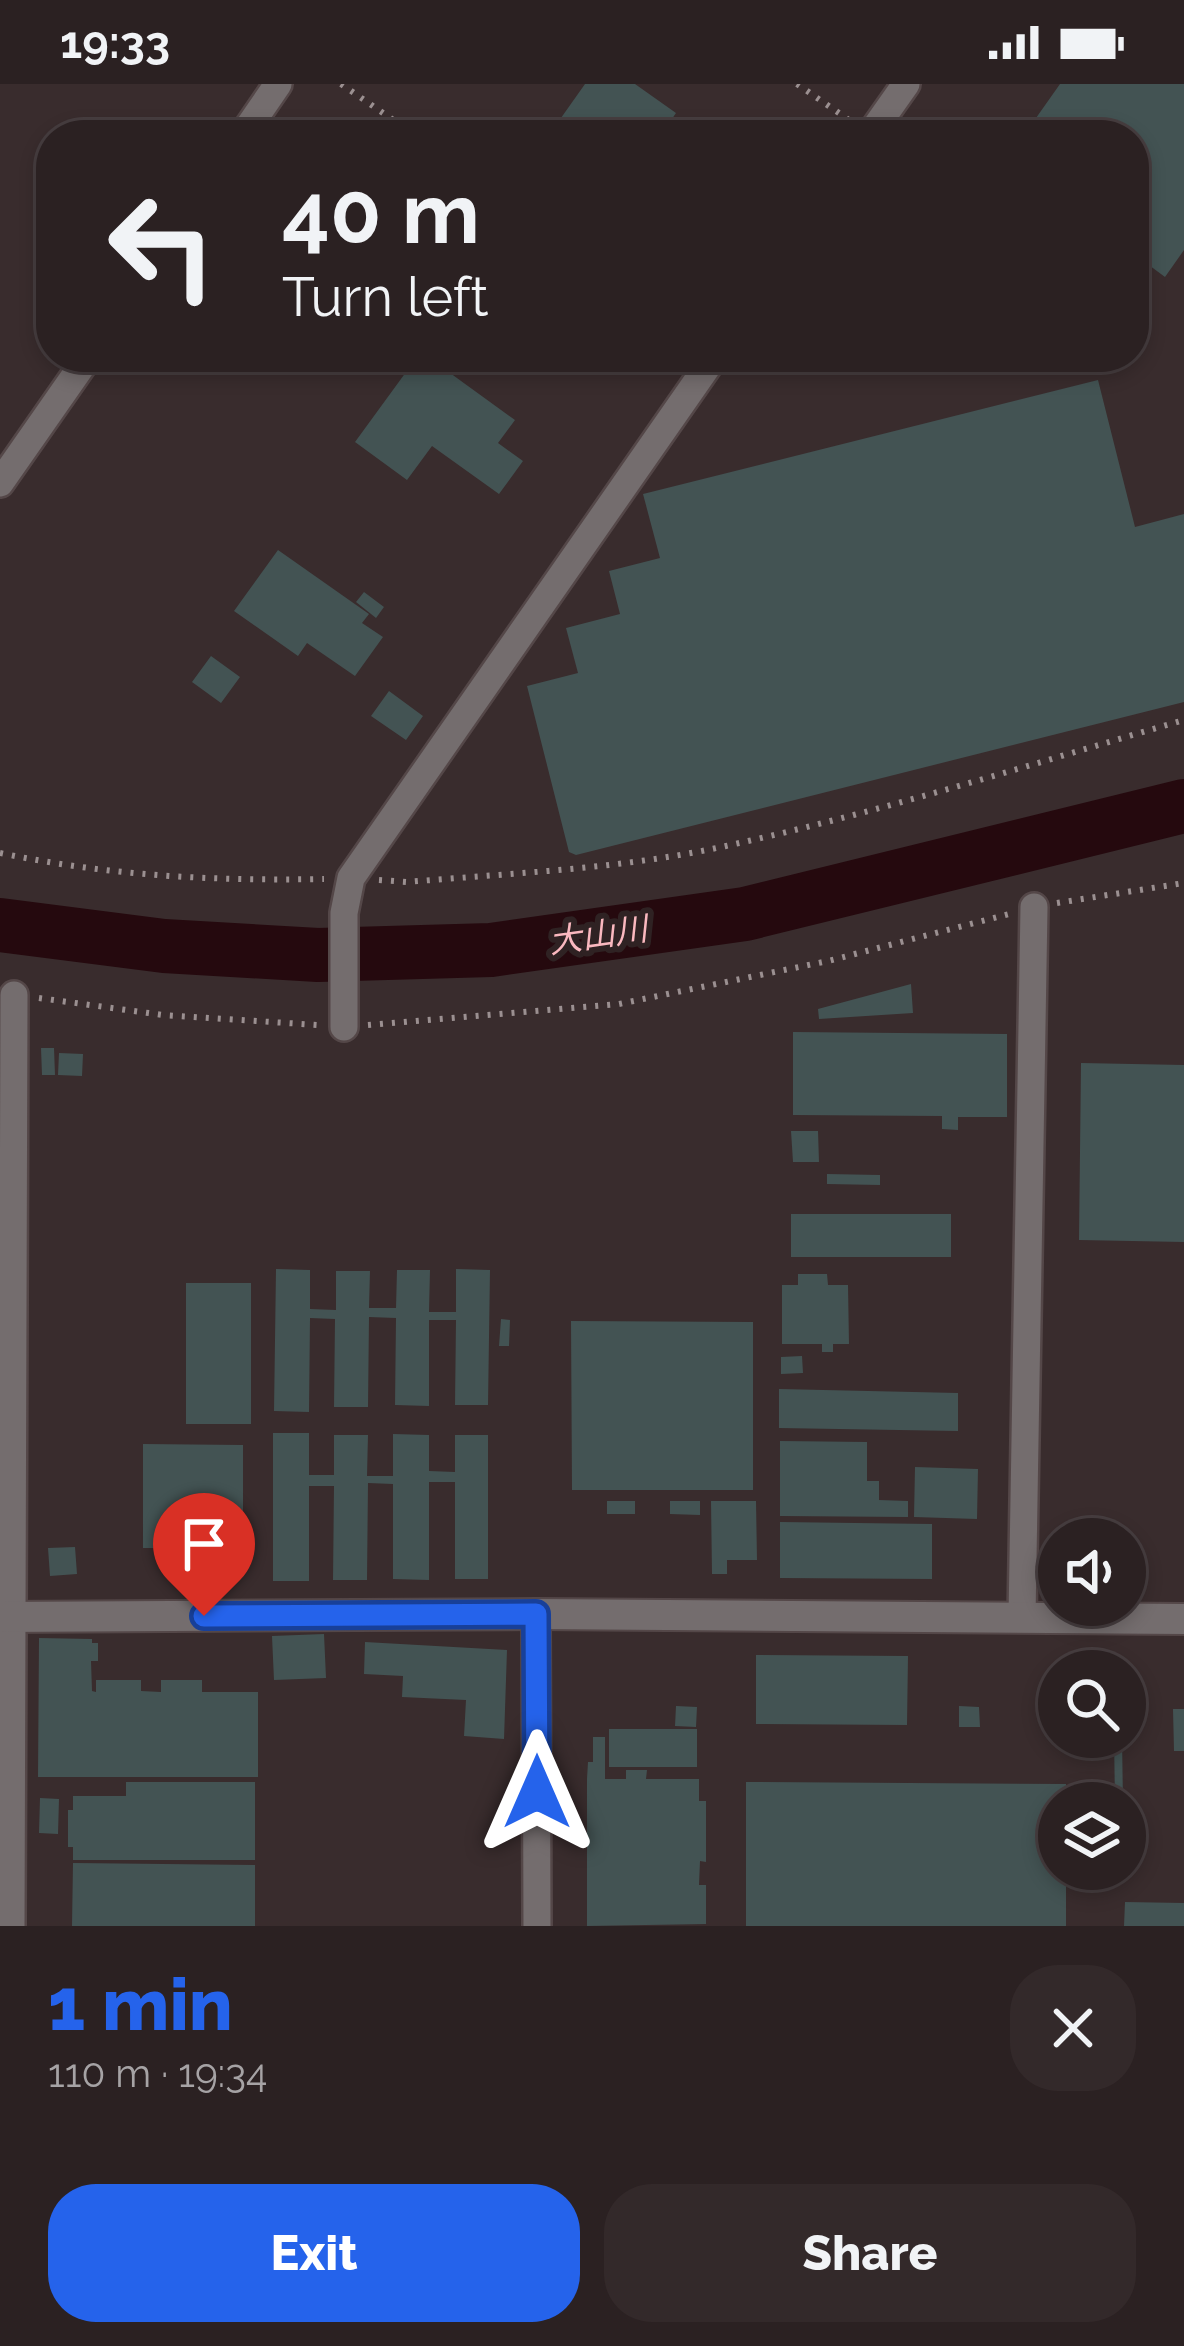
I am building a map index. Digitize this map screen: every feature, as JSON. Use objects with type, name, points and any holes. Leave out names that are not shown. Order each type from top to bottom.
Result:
[{"type":"street","points":[[253,120],[278,84]]},
{"type":"street","points":[[881,120],[906,84]]},
{"type":"street","points":[[0,483],[78,372]]},
{"type":"street","points":[[344,1027],[344,913],[351,878],[704,372]]},
{"type":"street","points":[[1022,1618],[1034,908]]},
{"type":"street","points":[[11,1926],[7,1618],[14,995]]},
{"type":"street","points":[[536,1614],[537,1926]]},
{"type":"street","points":[[7,1618],[536,1614],[1184,1619]]},
{"type":"path","points":[[341,84],[393,120]]},
{"type":"path","points":[[797,84],[849,120]]},
{"type":"path","points":[[0,853],[68,867],[211,881],[430,880],[590,867],[722,847],[966,787],[1184,719]]},
{"type":"path","points":[[14,995],[164,1015],[344,1027],[619,1004],[828,961],[1034,908],[1184,883]]},
{"type":"building","points":[[585,84],[635,84],[676,113],[671,120],[560,120]]},
{"type":"building","points":[[1060,84],[1184,84],[1184,250],[1165,277],[1149,265],[1149,120],[1035,120]]},
{"type":"building","points":[[406,372],[449,372],[515,420],[498,443],[523,461],[499,494],[432,446],[407,480],[355,442]]},
{"type":"building","points":[[1098,380],[1135,527],[1184,514],[1184,702],[576,855],[569,852],[527,686],[578,673],[566,628],[620,614],[609,571],[660,558],[643,494]]},
{"type":"building","points":[[278,550],[369,614],[362,623],[383,637],[355,676],[307,643],[298,656],[234,611]]},
{"type":"building","points":[[364,592],[384,607],[376,618],[356,602]]},
{"type":"building","points":[[211,656],[240,677],[221,703],[192,682]]},
{"type":"building","points":[[389,691],[423,716],[406,740],[371,716]]},
{"type":"building","points":[[911,984],[913,1013],[819,1019],[818,1009]]},
{"type":"building","points":[[793,1032],[1007,1034],[1007,1117],[958,1117],[958,1130],[942,1129],[942,1116],[793,1115]]},
{"type":"building","points":[[41,1048],[54,1048],[55,1075],[42,1075]]},
{"type":"building","points":[[59,1053],[83,1054],[82,1076],[58,1075]]},
{"type":"building","points":[[1081,1063],[1184,1065],[1184,1242],[1079,1240]]},
{"type":"building","points":[[791,1131],[818,1131],[819,1162],[793,1162]]},
{"type":"building","points":[[827,1174],[880,1175],[880,1185],[827,1184]]},
{"type":"building","points":[[791,1214],[951,1214],[951,1257],[791,1257]]},
{"type":"building","points":[[276,1269],[310,1270],[310,1309],[336,1310],[336,1271],[370,1271],[369,1308],[396,1308],[397,1270],[430,1270],[429,1312],[456,1312],[456,1269],[490,1270],[488,1405],[455,1405],[456,1320],[429,1320],[429,1406],[395,1405],[396,1318],[369,1317],[368,1407],[334,1407],[335,1319],[310,1318],[309,1412],[274,1411]]},
{"type":"building","points":[[798,1274],[827,1274],[828,1285],[848,1285],[849,1344],[833,1344],[833,1352],[822,1352],[822,1344],[782,1344],[782,1285],[798,1285]]},
{"type":"building","points":[[186,1283],[251,1283],[251,1424],[186,1424]]},
{"type":"building","points":[[501,1319],[510,1320],[509,1346],[499,1346]]},
{"type":"building","points":[[571,1321],[753,1322],[753,1490],[572,1490]]},
{"type":"building","points":[[802,1356],[803,1373],[781,1374],[781,1357]]},
{"type":"building","points":[[779,1389],[958,1393],[958,1431],[779,1428]]},
{"type":"building","points":[[273,1433],[309,1433],[309,1475],[334,1475],[334,1435],[368,1435],[367,1476],[393,1476],[393,1434],[429,1435],[429,1471],[455,1472],[455,1435],[488,1435],[488,1579],[455,1579],[455,1482],[429,1482],[429,1580],[393,1579],[393,1484],[368,1483],[367,1580],[333,1580],[334,1486],[309,1486],[309,1581],[273,1581]]},
{"type":"building","points":[[780,1441],[867,1442],[867,1481],[879,1481],[879,1500],[908,1501],[908,1517],[780,1516]]},
{"type":"building","points":[[143,1444],[243,1445],[243,1550],[212,1549],[212,1563],[175,1563],[175,1548],[143,1548]]},
{"type":"building","points":[[915,1467],[978,1469],[977,1519],[914,1517]]},
{"type":"building","points":[[607,1501],[635,1501],[635,1514],[607,1514]]},
{"type":"building","points":[[670,1501],[700,1501],[700,1515],[670,1514]]},
{"type":"building","points":[[711,1501],[756,1501],[757,1560],[727,1560],[727,1574],[712,1574]]},
{"type":"building","points":[[780,1522],[932,1524],[932,1579],[780,1578]]},
{"type":"building","points":[[75,1547],[77,1574],[50,1576],[48,1548]]},
{"type":"building","points":[[324,1634],[326,1678],[274,1680],[272,1636]]},
{"type":"building","points":[[39,1638],[98,1643],[98,1661],[91,1661],[92,1691],[96,1692],[96,1680],[141,1680],[141,1691],[161,1692],[161,1680],[202,1680],[202,1692],[258,1692],[258,1777],[38,1777]]},
{"type":"building","points":[[365,1642],[507,1650],[504,1739],[464,1736],[466,1700],[402,1697],[403,1676],[364,1674]]},
{"type":"building","points":[[756,1655],[908,1656],[907,1725],[756,1724]]},
{"type":"building","points":[[676,1706],[697,1707],[696,1727],[675,1726]]},
{"type":"building","points":[[959,1706],[979,1707],[980,1727],[959,1727]]},
{"type":"building","points":[[1173,1709],[1184,1709],[1184,1751],[1174,1751]]},
{"type":"building","points":[[609,1729],[697,1729],[697,1767],[609,1767]]},
{"type":"building","points":[[593,1737],[605,1737],[605,1779],[626,1779],[626,1770],[647,1770],[646,1779],[699,1779],[699,1801],[706,1801],[706,1862],[700,1861],[699,1885],[706,1885],[706,1924],[587,1926],[587,1779]]},
{"type":"building","points":[[1114,1758],[1122,1758],[1123,1782],[1115,1782]]},
{"type":"building","points":[[126,1782],[255,1782],[255,1860],[73,1860],[73,1847],[68,1847],[68,1810],[73,1810],[73,1796],[126,1796]]},
{"type":"building","points":[[746,1782],[1038,1784],[1038,1890],[1066,1890],[1066,1926],[746,1926]]},
{"type":"building","points":[[40,1798],[59,1799],[58,1834],[39,1833]]},
{"type":"building","points":[[73,1863],[255,1865],[255,1926],[72,1926]]},
{"type":"building","points":[[1125,1902],[1184,1903],[1184,1926],[1124,1926]]},
{"type":"waterway","name":"大山川","points":[[0,925],[164,946],[318,955],[491,950],[745,914],[1184,806]]},
{"type":"route","points":[[204,1616],[536,1614],[537,1792]]}]
